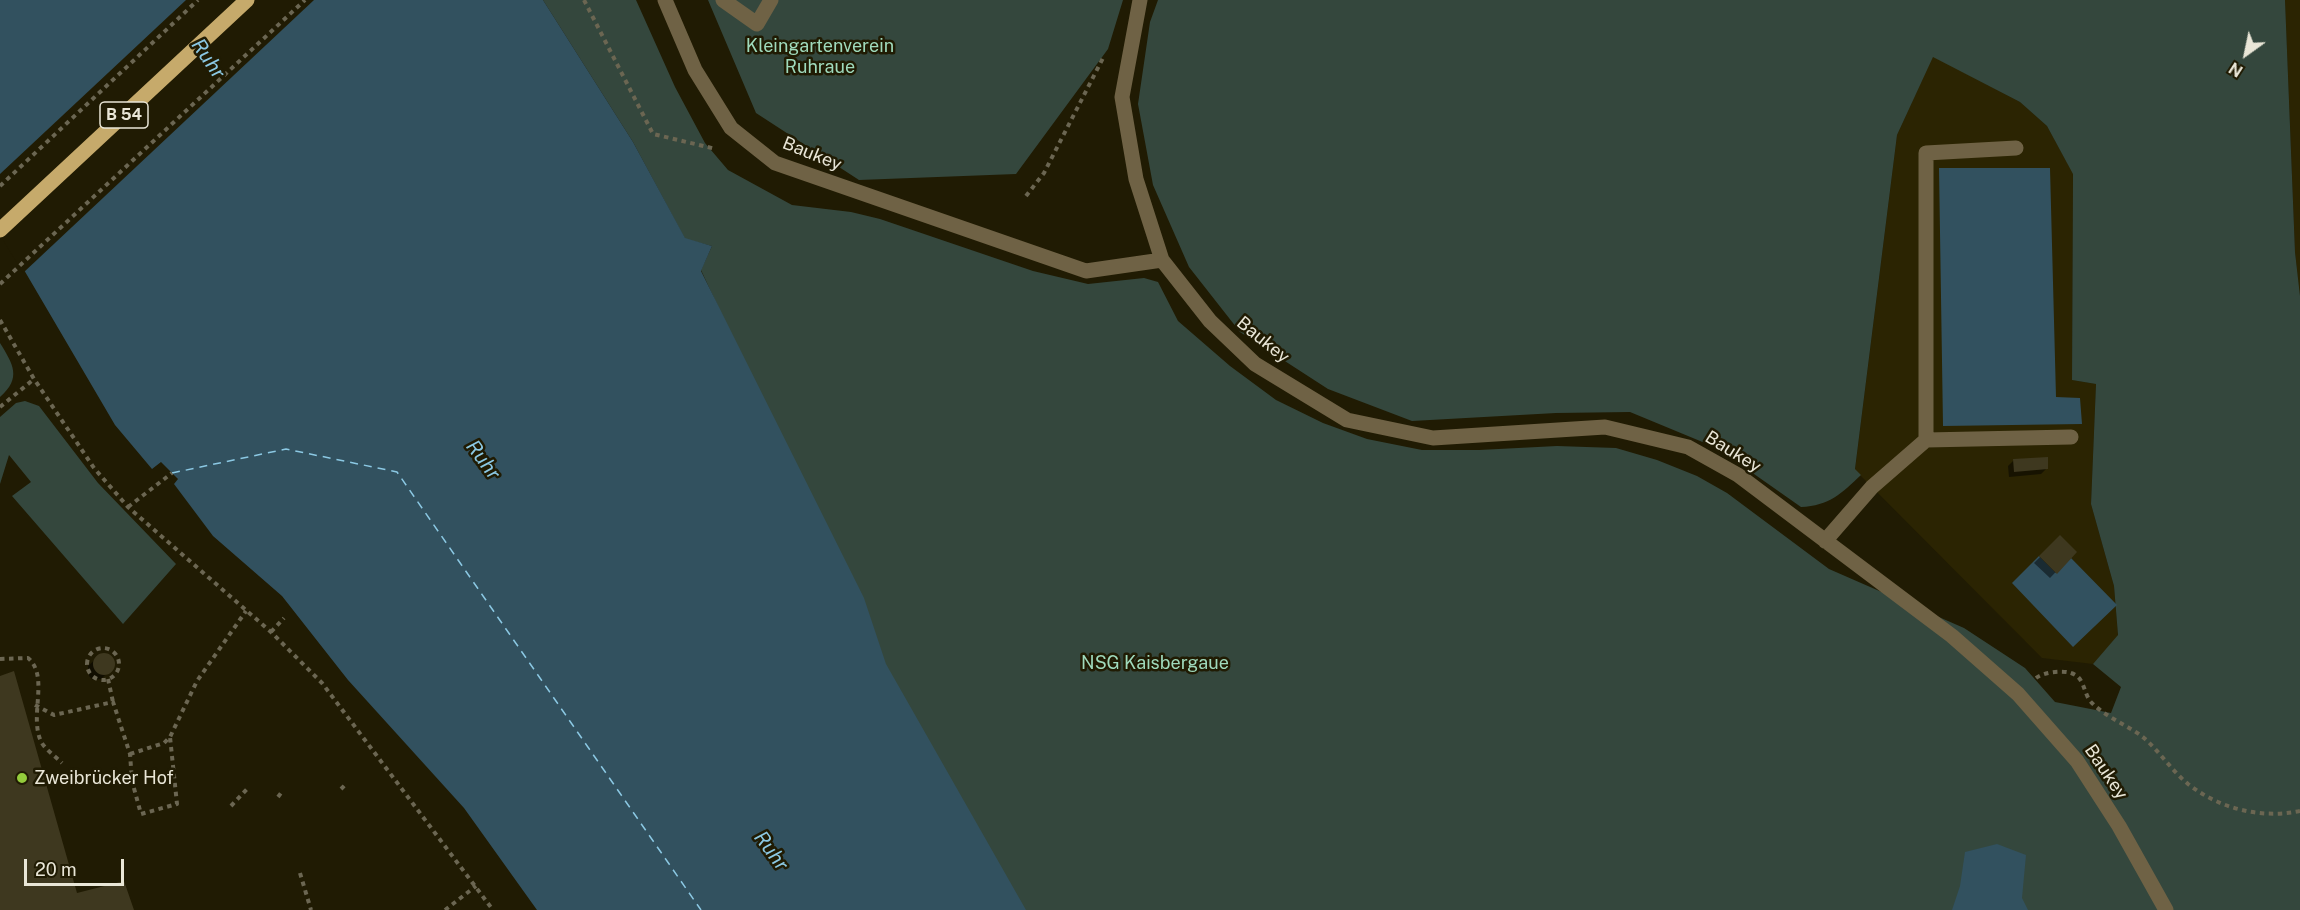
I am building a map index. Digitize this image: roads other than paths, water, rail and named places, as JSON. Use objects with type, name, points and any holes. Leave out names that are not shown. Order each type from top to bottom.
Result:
[{"type":"main road","name":"B 54","points":[[0,230],[247,0]]},
{"type":"street","name":"Baukey","points":[[665,0],[695,70],[731,128],[775,164],[1086,271],[1162,260]]},
{"type":"street","points":[[723,0],[757,24],[771,0]]},
{"type":"street","name":"Baukey","points":[[1140,0],[1122,97],[1136,179],[1162,260],[1210,321],[1255,364],[1347,420],[1433,438],[1605,427],[1688,447],[1738,475],[1952,636],[2018,694],[2077,761],[2119,826],[2166,910]]},
{"type":"street","points":[[1926,440],[1926,153],[2016,148]]},
{"type":"street","points":[[1825,541],[1872,487],[1926,440],[2071,436]]},
{"type":"water","name":"Ruhr","points":[[0,0],[543,0],[633,142],[685,238],[712,246],[701,271],[864,598],[886,664],[1026,910],[537,910],[464,808],[348,680],[282,596],[213,536],[174,484],[178,479],[161,462],[152,469],[115,425],[0,229]]},
{"type":"water","points":[[1939,168],[2050,168],[2056,397],[2080,398],[2082,424],[1943,426]]},
{"type":"water","points":[[2039,556],[2056,573],[2071,558],[2117,605],[2073,647],[2012,583]]},
{"type":"water","points":[[1997,844],[2026,855],[2022,898],[2028,910],[1952,910],[1960,886],[1965,852]]},
{"type":"place","name":"Zweibrücker Hof","points":[[22,778]]},
{"type":"park label","name":"Kleingartenverein Ruhraue","points":[[820,56]]},
{"type":"park label","name":"NSG Kaisbergaue","points":[[1155,663]]}]
